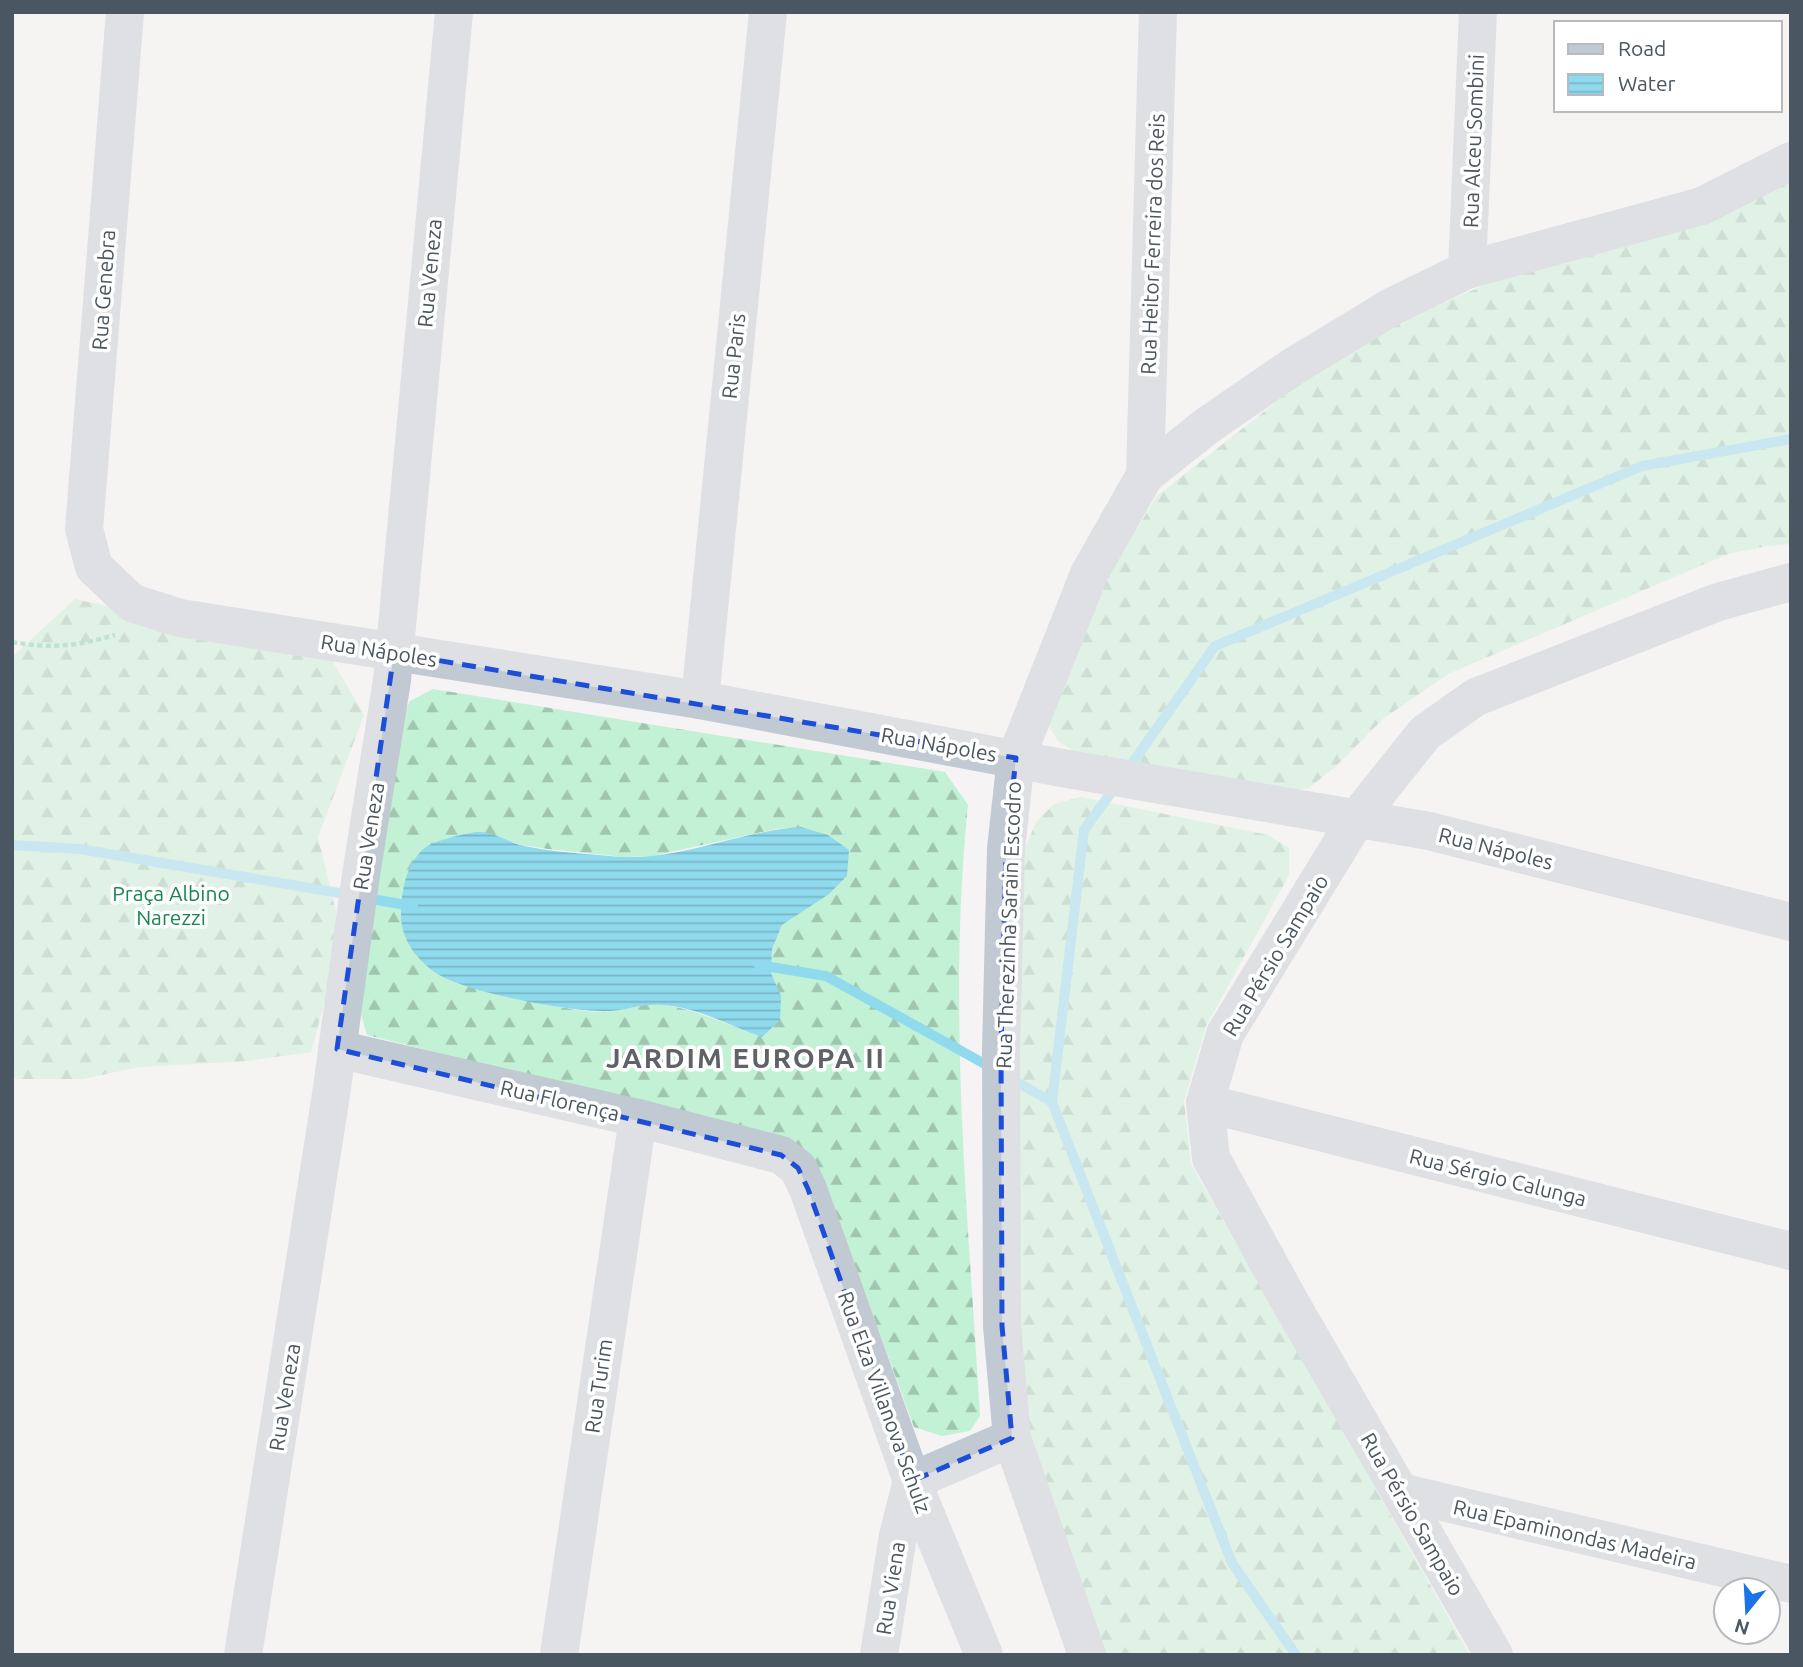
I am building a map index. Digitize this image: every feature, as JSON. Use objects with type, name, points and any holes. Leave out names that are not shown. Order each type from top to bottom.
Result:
[{"type":"street","name":"Rua Genebra","points":[[94,567],[84,529],[125,12]]},
{"type":"street","name":"Rua Veneza","points":[[243,1655],[338,1049],[361,875],[392,680],[454,12]]},
{"type":"street","name":"Rua Paris","points":[[700,700],[768,12]]},
{"type":"street","name":"Rua Heitor Ferreira dos Reis","points":[[1145,475],[1158,12]]},
{"type":"street","name":"Rua Alceu Sombini","points":[[1467,270],[1478,12]]},
{"type":"street","name":"Rua Therezinha Sarain Escodro","points":[[1087,1655],[1012,1438],[1002,1326],[1001,1049],[1006,849],[1016,758],[1089,574],[1145,475],[1208,425],[1294,366],[1393,306],[1467,270],[1702,206],[1791,161]]},
{"type":"street","name":"Rua Nápoles","points":[[94,567],[132,603],[180,618],[700,700],[1429,831],[1791,922]]},
{"type":"street","name":"Rua Pérsio Sampaio","points":[[1494,1655],[1290,1302],[1211,1158],[1205,1103],[1225,1034],[1357,818],[1425,733],[1476,697],[1718,602],[1791,582]]},
{"type":"street","name":"Rua Florença","points":[[338,1049],[638,1118],[781,1156]]},
{"type":"street","name":"Rua Sérgio Calunga","points":[[1205,1103],[1791,1251]]},
{"type":"street","name":"Rua Turim","points":[[559,1655],[638,1118]]},
{"type":"street","name":"Rua Elza Villanova Schulz","points":[[781,1156],[798,1168],[808,1189],[912,1481],[984,1655]]},
{"type":"street","points":[[912,1481],[1012,1438]]},
{"type":"street","name":"Rua Viena","points":[[879,1655],[898,1536],[912,1481]]},
{"type":"street","name":"Rua Epaminondas Madeira","points":[[1400,1492],[1791,1584]]},
{"type":"path","points":[[12,642],[31,645],[79,645],[118,634]]},
{"type":"highlighted area","points":[[394,653],[1016,758],[1006,849],[1001,1049],[1002,1326],[1012,1438],[912,1481],[808,1189],[798,1168],[781,1155],[337,1049]]},
{"type":"green space","points":[[1791,180],[1791,544],[1728,554],[1448,674],[1384,718],[1336,766],[1309,788],[1294,791],[1082,756],[1059,742],[1044,719],[1104,582],[1157,496],[1304,380],[1401,321],[1487,284]]},
{"type":"green space","name":"Praça Albino Narezzi","points":[[75,599],[168,619],[320,640],[364,715],[318,837],[342,937],[311,1052],[247,1061],[139,1067],[83,1079],[12,1079],[12,657]]},
{"type":"green space","points":[[433,689],[945,772],[968,805],[962,881],[959,1034],[965,1187],[980,1416],[970,1431],[942,1436],[914,1427],[826,1187],[791,1142],[367,1035],[361,1014],[398,724],[410,701]],"holes":[[[801,827],[803,910],[782,925],[772,949],[762,1037],[702,1014],[665,1005],[645,1005],[602,1012],[582,1011],[532,1002],[428,845],[479,832],[522,845],[548,849],[624,857],[652,856],[776,829]]]},
{"type":"green space","points":[[1081,797],[1268,835],[1289,848],[1289,875],[1206,1026],[1184,1101],[1191,1164],[1470,1655],[1106,1655],[1029,1434],[1019,1326],[1018,1050],[1024,851],[1036,822],[1054,804]]},
{"type":"water","points":[[801,827],[828,835],[849,850],[847,876],[829,894],[782,925],[772,949],[771,973],[781,996],[780,1020],[762,1037],[701,1013],[675,1006],[648,1005],[593,1011],[573,1009],[502,996],[460,984],[428,967],[414,953],[402,926],[404,887],[415,859],[429,845],[462,835],[485,832],[539,849],[638,857],[689,850],[764,832]]},
{"type":"waterway","points":[[1128,769],[1215,646],[1642,466],[1791,439]]},
{"type":"waterway","points":[[1052,1102],[1084,830],[1115,787]]},
{"type":"waterway","points":[[12,845],[80,849],[351,895]]},
{"type":"waterway","points":[[365,898],[413,906]]},
{"type":"waterway","points":[[759,965],[826,976],[992,1068]]},
{"type":"waterway","points":[[1011,1079],[1052,1102],[1232,1563],[1296,1655]]},
{"type":"district","name":"JARDIM EUROPA II","points":[[746,1057]]}]
